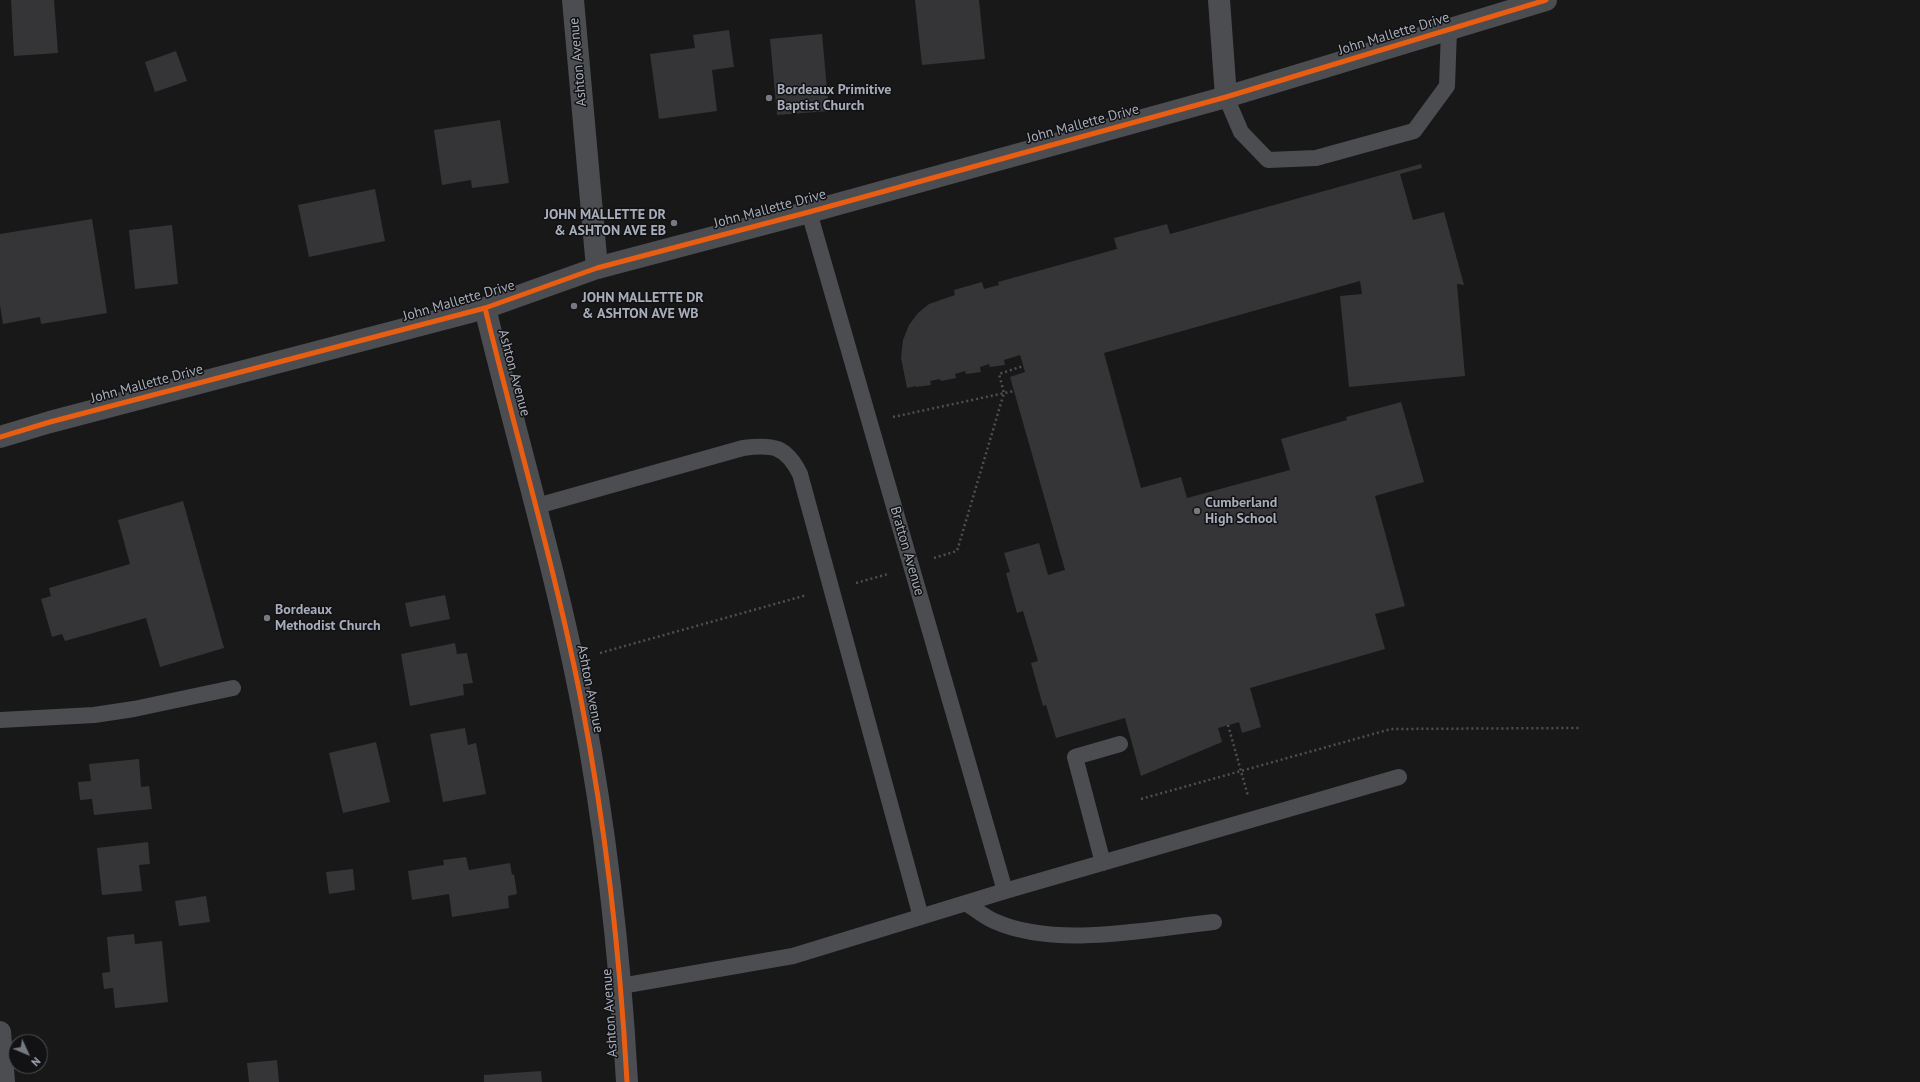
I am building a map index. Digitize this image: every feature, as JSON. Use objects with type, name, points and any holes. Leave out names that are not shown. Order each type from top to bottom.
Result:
[{"type":"street","name":"Ashton Avenue","points":[[573,0],[597,268]]},
{"type":"street","points":[[1219,0],[1226,97]]},
{"type":"street","name":"John Mallette Drive","points":[[0,437],[50,422],[485,308],[597,268],[809,212],[1226,97],[1546,0]]},
{"type":"street","name":"Ashton Avenue","points":[[485,308],[537,506],[574,668],[599,802],[621,986],[627,1082]]},
{"type":"street","points":[[0,1032],[4,1082]]},
{"type":"lane","points":[[1226,97],[1241,132],[1268,160],[1316,158],[1414,131],[1446,86],[1449,30]]},
{"type":"lane","name":"Bratton Avenue","points":[[809,212],[1005,891]]},
{"type":"lane","points":[[537,506],[743,448],[773,446],[784,451],[793,460],[800,474],[920,917]]},
{"type":"lane","points":[[0,720],[101,714],[134,709],[233,688]]},
{"type":"lane","points":[[1103,863],[1075,757],[1120,744]]},
{"type":"lane","points":[[621,986],[793,956],[1005,891],[1399,777]]},
{"type":"lane","points":[[966,903],[994,921],[1020,930],[1045,934],[1091,935],[1214,922]]},
{"type":"path","points":[[869,422],[1014,391]]},
{"type":"path","points":[[1228,725],[1255,819]]},
{"type":"path","points":[[1141,799],[1391,729],[1580,728]]},
{"type":"building","points":[[11,0],[54,0],[58,53],[14,56]]},
{"type":"building","points":[[915,0],[979,0],[985,59],[922,65]]},
{"type":"building","points":[[729,30],[734,67],[712,70],[717,111],[659,119],[650,54],[695,48],[693,35]]},
{"type":"building","points":[[822,34],[829,111],[777,115],[770,39]]},
{"type":"building","points":[[176,51],[187,81],[155,92],[145,62]]},
{"type":"building","points":[[500,120],[509,183],[472,188],[471,180],[442,185],[434,130]]},
{"type":"building","points":[[1421,164],[1422,168],[1400,174],[1413,220],[1444,212],[1464,285],[1457,284],[1465,376],[1349,387],[1340,296],[1362,294],[1360,281],[1104,353],[1141,488],[1181,477],[1187,498],[1290,470],[1281,439],[1347,420],[1346,417],[1401,402],[1424,482],[1375,496],[1405,606],[1375,614],[1385,649],[1250,688],[1261,727],[1242,733],[1239,722],[1218,728],[1222,742],[1141,776],[1125,718],[1056,738],[1046,705],[1043,706],[1031,663],[1038,661],[1023,611],[1017,613],[1006,573],[1010,572],[1004,553],[1039,543],[1048,575],[1065,570],[1010,377],[1025,372],[1020,355],[1004,360],[1005,365],[990,367],[989,364],[980,367],[981,372],[966,374],[965,371],[955,374],[956,378],[941,381],[940,379],[930,381],[931,385],[907,388],[901,358],[903,340],[909,325],[918,313],[929,304],[955,295],[954,290],[982,282],[984,289],[999,285],[998,282],[1117,249],[1114,238],[1167,224],[1170,234]]},
{"type":"building","points":[[375,189],[385,241],[309,257],[298,205]]},
{"type":"building","points":[[92,219],[107,313],[41,324],[40,317],[3,324],[0,305],[0,234]]},
{"type":"building","points":[[172,225],[178,284],[135,289],[129,230]]},
{"type":"building","points":[[183,501],[224,648],[160,667],[146,618],[65,641],[62,634],[52,637],[41,599],[51,596],[49,588],[130,564],[118,520]]},
{"type":"building","points":[[445,595],[450,619],[410,627],[405,603]]},
{"type":"building","points":[[455,643],[457,654],[467,653],[473,683],[463,684],[464,695],[410,706],[401,654]]},
{"type":"building","points":[[465,728],[468,745],[476,743],[486,794],[443,802],[430,734]]},
{"type":"building","points":[[376,742],[390,802],[343,813],[329,753]]},
{"type":"building","points":[[139,759],[141,787],[149,786],[152,809],[94,815],[92,799],[80,800],[78,782],[91,781],[89,764]]},
{"type":"building","points":[[148,842],[150,864],[139,865],[142,891],[102,895],[97,848]]},
{"type":"building","points":[[466,857],[469,870],[510,863],[512,875],[514,874],[517,894],[508,896],[509,908],[452,917],[449,894],[412,900],[408,871],[444,865],[443,860]]},
{"type":"building","points":[[353,869],[355,890],[329,894],[326,872]]},
{"type":"building","points":[[206,896],[210,922],[179,926],[175,901]]},
{"type":"building","points":[[134,934],[135,944],[162,941],[168,1002],[115,1008],[113,988],[104,989],[102,973],[110,972],[107,937]]},
{"type":"building","points":[[277,1060],[279,1082],[249,1082],[247,1063]]},
{"type":"building","points":[[541,1071],[542,1082],[484,1082],[484,1075]]},
{"type":"cycle path","points":[[0,437],[50,422],[485,308],[597,268],[809,212],[1226,97],[1546,0]]},
{"type":"cycle path","points":[[485,308],[572,655],[591,752],[611,892],[627,1082]]},
{"type":"place","name":"Bordeaux Primitive Baptist Church","points":[[769,98]]},
{"type":"place","name":"JOHN MALLETTE DR & ASHTON AVE EB","points":[[674,223]]},
{"type":"place","name":"JOHN MALLETTE DR & ASHTON AVE WB","points":[[574,306]]},
{"type":"place","name":"Cumberland High School","points":[[1197,511]]},
{"type":"place","name":"Bordeaux Methodist Church","points":[[267,618]]}]
